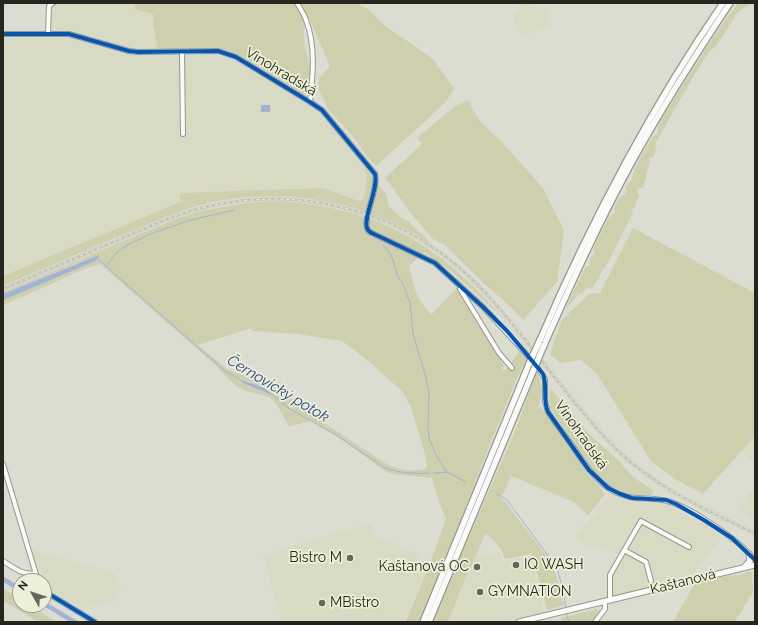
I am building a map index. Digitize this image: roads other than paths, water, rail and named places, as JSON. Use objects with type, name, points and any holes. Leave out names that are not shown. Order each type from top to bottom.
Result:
[{"type":"highway","points":[[423,622],[529,364],[587,236],[628,157],[667,90],[695,44],[723,3]]},
{"type":"highway","points":[[429,622],[536,368],[544,345],[580,264],[633,161],[668,99],[730,3]]},
{"type":"highway","points":[[717,23],[734,3]]},
{"type":"main road","points":[[743,568],[750,561],[749,554]]},
{"type":"main road","name":"Kaštanová","points":[[519,622],[755,565]]},
{"type":"street","points":[[48,33],[50,6],[54,3]]},
{"type":"street","points":[[297,3],[306,19],[311,39],[314,67],[310,102]]},
{"type":"street","name":"Vinohradská","points":[[3,34],[69,34],[129,51],[218,51],[236,57],[310,102],[322,110],[375,174],[376,182],[367,219],[368,230],[429,260],[483,307],[528,356]]},
{"type":"street","points":[[182,52],[184,134]]},
{"type":"street","name":"Vinohradská","points":[[457,283],[499,353],[512,368]]},
{"type":"street","points":[[475,312],[483,307]]},
{"type":"street","name":"Vinohradská","points":[[536,368],[545,379],[545,401],[548,412],[589,470],[600,482],[613,491],[626,497],[666,500],[676,504],[695,514],[732,538],[755,560]]},
{"type":"street","points":[[3,464],[35,573]]},
{"type":"street","points":[[595,622],[608,601],[610,575],[641,521],[689,547]]},
{"type":"street","points":[[624,550],[646,562],[652,581]]},
{"type":"street","points":[[3,561],[24,573]]},
{"type":"street","points":[[52,596],[95,622]]},
{"type":"water","points":[[261,105],[270,105],[270,112],[261,112]]},
{"type":"water","points":[[99,255],[98,259],[93,262],[3,300],[3,294]]},
{"type":"water","points":[[239,379],[264,388],[274,396],[243,383]]},
{"type":"water","points":[[3,576],[12,582],[12,587],[3,582]]},
{"type":"water","points":[[52,606],[79,622],[70,622],[52,611]]},
{"type":"waterway","points":[[106,267],[116,253],[129,244],[153,233],[191,220],[234,210]]},
{"type":"waterway","points":[[383,245],[390,253],[397,275],[402,282],[410,303],[413,334],[429,392],[429,438],[436,455],[447,472]]},
{"type":"waterway","name":"Černovický potok","points":[[98,259],[226,372],[239,378]]},
{"type":"waterway","name":"Černovický potok","points":[[274,396],[290,409],[336,435],[385,468],[407,473],[429,473]]},
{"type":"waterway","name":"Černovický potok","points":[[434,473],[447,472],[466,482]]},
{"type":"waterway","name":"Černovický potok","points":[[497,494],[507,500],[557,568],[566,608]]},
{"type":"waterway","name":"Černovický potok","points":[[566,613],[569,622]]},
{"type":"railway","points":[[3,289],[165,220],[205,207],[246,200],[287,199],[328,204],[367,215],[405,231],[441,253],[473,280],[510,321],[598,430],[632,464],[665,487],[755,534]]},
{"type":"place","name":"Bistro M","points":[[350,558]]},
{"type":"place","name":"IQ WASH","points":[[516,565]]},
{"type":"place","name":"Kaštanová OC","points":[[477,567]]},
{"type":"place","name":"GYMNATION","points":[[480,592]]},
{"type":"place","name":"MBistro","points":[[322,603]]}]
